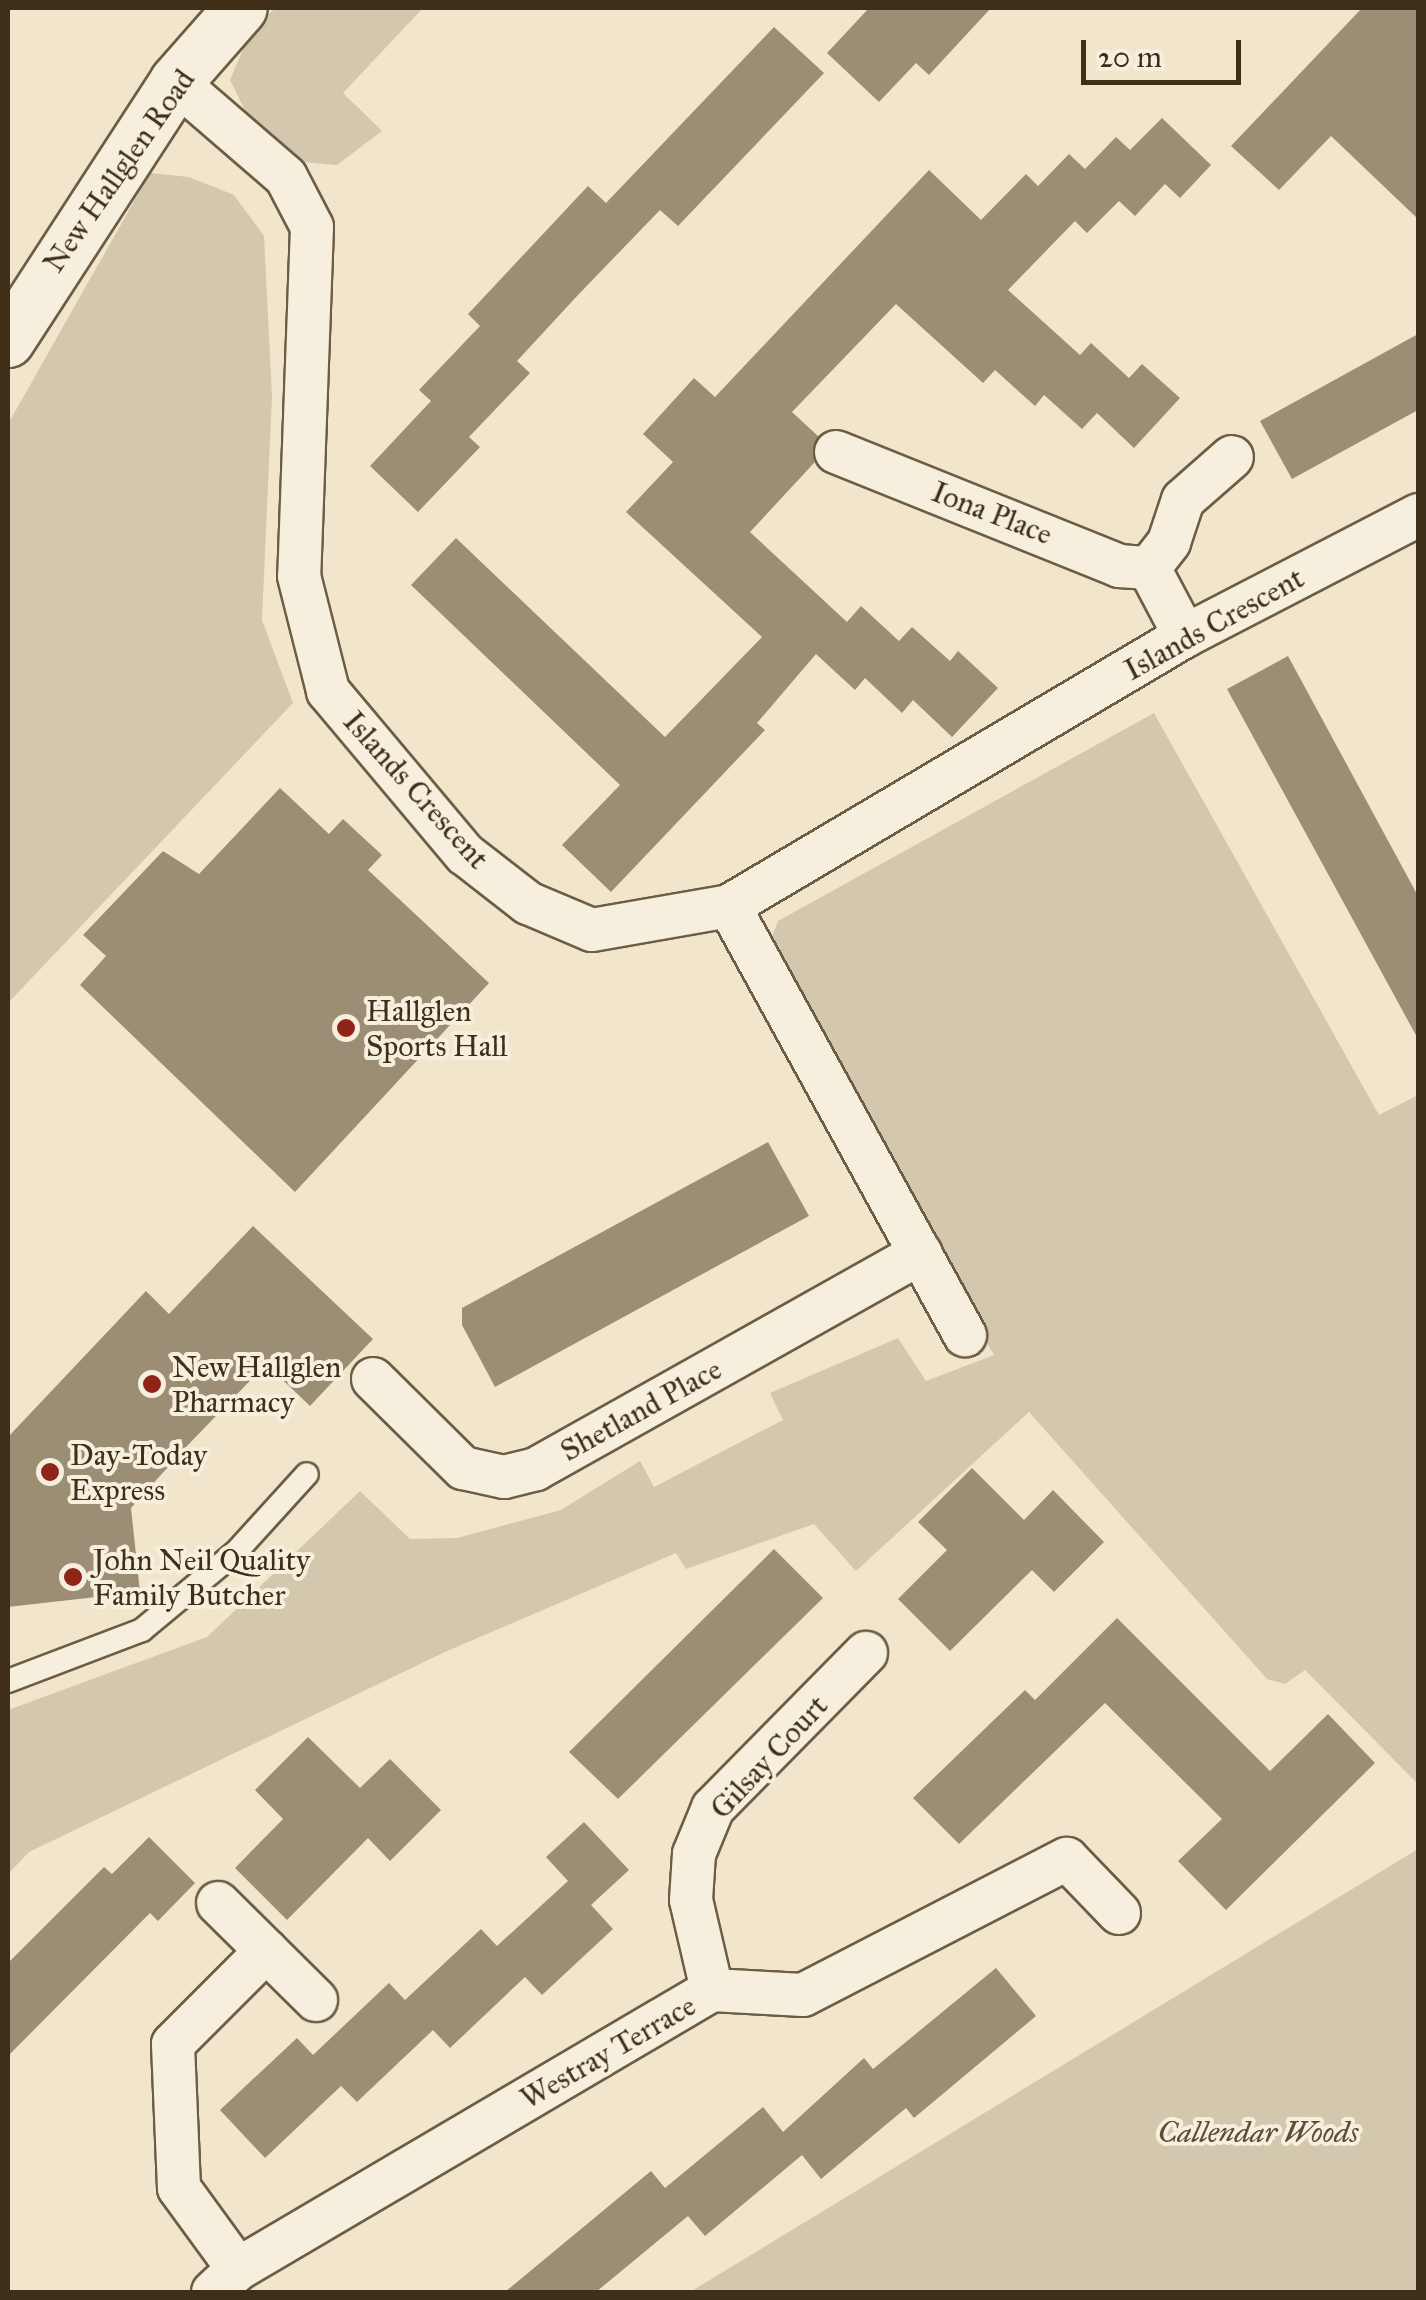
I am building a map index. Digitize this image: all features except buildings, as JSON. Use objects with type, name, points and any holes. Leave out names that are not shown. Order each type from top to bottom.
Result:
[{"type":"street","name":"New Hallglen Road","points":[[8,341],[176,82],[240,8]]},
{"type":"street","name":"Islands Crescent","points":[[176,82],[286,177],[312,226],[300,576],[328,690],[465,854],[528,903],[592,930],[729,906],[1185,636],[1418,515]]},
{"type":"street","name":"Iona Place","points":[[836,452],[1119,566],[1149,568]]},
{"type":"street","points":[[1185,636],[1149,568],[1169,542],[1184,500],[1232,456]]},
{"type":"street","points":[[729,906],[965,1334]]},
{"type":"street","name":"Shetland Place","points":[[373,1379],[463,1468],[504,1477],[536,1469],[921,1254]]},
{"type":"street","name":"Gilsay Court","points":[[712,1990],[692,1900],[694,1854],[713,1808],[866,1654]]},
{"type":"street","name":"Westray Terrace","points":[[225,2280],[712,1990],[803,1995],[1067,1860],[1119,1913]]},
{"type":"street","points":[[218,1903],[316,2000]]},
{"type":"street","points":[[225,2280],[179,2188],[173,2044],[266,1951]]},
{"type":"lane","points":[[8,1681],[142,1630],[236,1552],[308,1474]]},
{"type":"green space","points":[[276,8],[423,8],[343,93],[382,131],[337,165],[292,161],[257,135],[230,80],[252,28]]},
{"type":"green space","points":[[150,173],[189,177],[234,195],[264,236],[272,396],[262,620],[293,703],[8,1003],[8,424]]},
{"type":"green space","points":[[1154,713],[1379,1115],[1418,1095],[1418,1784],[1305,1670],[1285,1684],[1267,1679],[1029,1412],[856,1571],[814,1524],[686,1569],[676,1553],[447,1651],[29,1852],[8,1874],[8,1710],[207,1637],[360,1491],[410,1539],[457,1538],[561,1510],[640,1461],[654,1487],[783,1420],[770,1393],[898,1338],[926,1381],[994,1355],[767,949],[778,921]]},
{"type":"green space","name":"Callendar Woods","points":[[1418,1849],[1418,2292],[690,2292]]},
{"type":"place","name":"Hallglen Sports Hall","points":[[346,1028]]},
{"type":"place","name":"New Hallglen Pharmacy","points":[[152,1384]]},
{"type":"place","name":"Day-Today Express","points":[[50,1472]]},
{"type":"place","name":"John Neil Quality Family Butcher","points":[[73,1577]]}]
